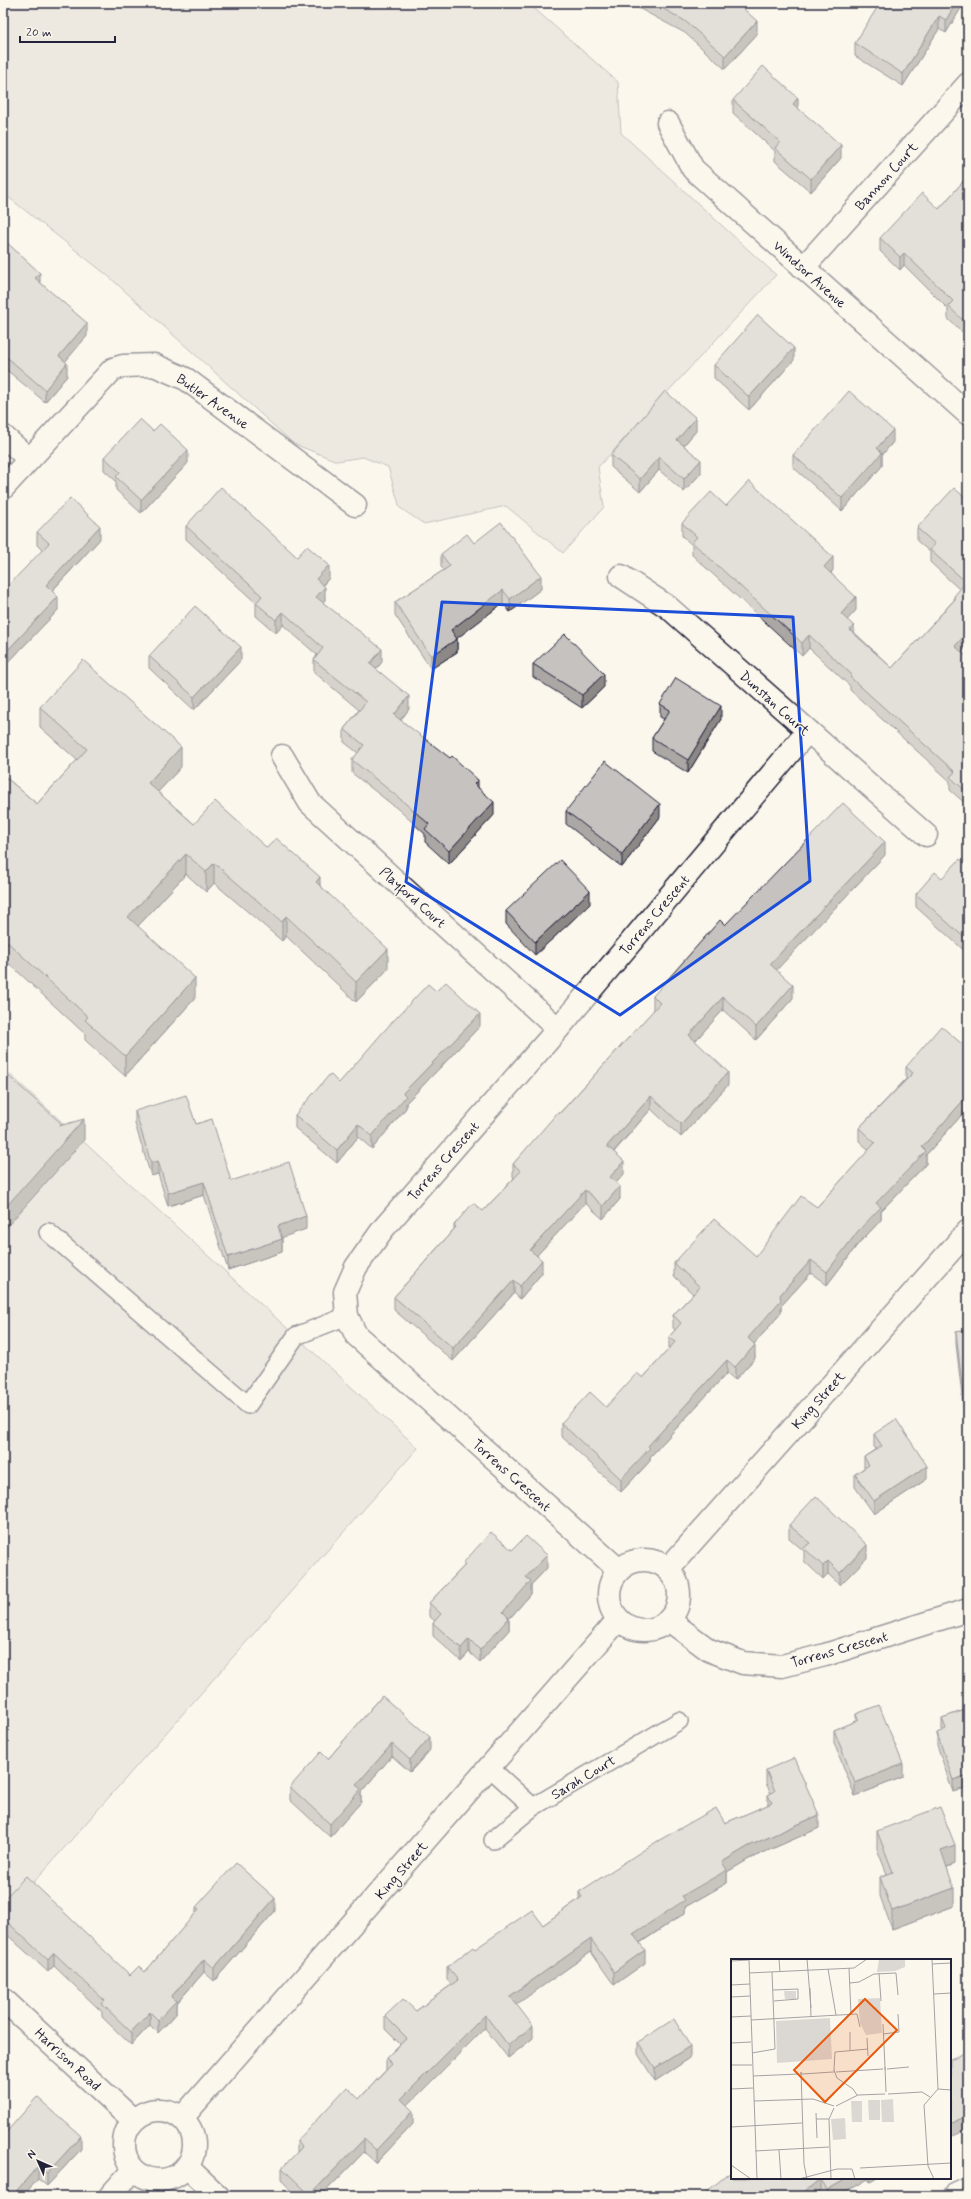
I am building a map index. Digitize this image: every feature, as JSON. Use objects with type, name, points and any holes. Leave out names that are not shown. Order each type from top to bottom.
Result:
[{"type":"street","name":"Bannon Court","points":[[803,268],[968,84]]},
{"type":"street","name":"Windsor Avenue","points":[[668,123],[693,169],[968,414]]},
{"type":"street","name":"Butler Avenue","points":[[3,488],[113,369],[123,366],[154,365],[186,379],[355,505]]},
{"type":"street","points":[[3,436],[29,459]]},
{"type":"street","name":"Dunstan Court","points":[[621,576],[668,607],[807,732],[926,835]]},
{"type":"street","name":"Torrens Crescent","points":[[619,1570],[356,1335],[347,1316],[345,1292],[356,1267],[383,1229],[558,1029],[807,732]]},
{"type":"street","name":"Playford Court","points":[[282,756],[310,803],[558,1029]]},
{"type":"street","name":"King Street","points":[[668,1568],[968,1231]]},
{"type":"street","points":[[645,1560],[657,1562],[668,1568],[676,1579],[680,1593],[678,1608],[670,1621],[660,1628],[649,1631],[633,1630],[618,1620],[610,1607],[609,1589],[619,1570],[632,1561],[645,1560]]},
{"type":"street","name":"Torrens Crescent","points":[[670,1621],[709,1650],[743,1663],[782,1666],[825,1655],[968,1610]]},
{"type":"street","name":"King Street","points":[[182,2118],[618,1620]]},
{"type":"street","name":"Harrison Road","points":[[3,1999],[133,2120]]},
{"type":"street","points":[[160,2109],[172,2111],[182,2118],[191,2128],[194,2142],[192,2157],[187,2167],[175,2177],[163,2181],[147,2179],[132,2170],[125,2157],[123,2138],[133,2120],[147,2111],[160,2109]]},
{"type":"street","points":[[187,2167],[218,2196]]},
{"type":"street","points":[[110,2196],[132,2170]]},
{"type":"street","points":[[955,2196],[968,2190]]},
{"type":"lane","points":[[48,1232],[248,1404],[296,1336],[347,1316]]},
{"type":"lane","name":"Sarah Court","points":[[493,1840],[532,1807],[679,1721]]},
{"type":"lane","points":[[490,1768],[532,1807]]},
{"type":"highlighted area","points":[[442,602],[793,617],[810,881],[620,1015],[406,882]]},
{"type":"shaded area","points":[[3,3],[528,3],[618,82],[621,133],[776,275],[598,467],[604,507],[563,553],[506,506],[424,524],[400,508],[388,467],[363,457],[337,461],[294,444],[107,275],[3,193]]},
{"type":"shaded area","points":[[3,1068],[418,1448],[3,1917]]},
{"type":"building","points":[[653,3],[737,3],[757,21],[725,56],[685,21]]},
{"type":"building","points":[[880,3],[956,3],[946,20],[939,16],[903,74],[855,43]]},
{"type":"building","points":[[763,66],[798,98],[793,104],[841,145],[811,179],[775,148],[780,142],[733,100]]},
{"type":"building","points":[[968,176],[968,325],[948,306],[953,301],[938,286],[904,253],[900,257],[880,238],[922,193],[939,209]]},
{"type":"building","points":[[3,239],[40,273],[35,278],[87,323],[59,356],[67,363],[45,390],[3,354]]},
{"type":"building","points":[[758,315],[794,348],[749,397],[714,365]]},
{"type":"building","points":[[665,391],[696,418],[677,440],[701,460],[684,479],[659,457],[640,479],[611,455]]},
{"type":"building","points":[[849,391],[893,430],[877,448],[882,453],[842,498],[793,455]]},
{"type":"building","points":[[140,419],[153,431],[160,424],[188,450],[141,500],[116,477],[120,472],[104,457]]},
{"type":"building","points":[[749,481],[833,557],[824,567],[856,597],[841,614],[854,626],[850,630],[892,668],[956,598],[954,596],[966,582],[930,550],[935,544],[917,528],[954,488],[968,500],[968,632],[955,646],[968,658],[968,793],[950,777],[955,772],[850,677],[852,675],[809,635],[802,643],[692,542],[697,537],[682,523],[711,492],[726,506]]},
{"type":"building","points":[[221,487],[297,557],[307,546],[329,565],[316,579],[325,587],[316,597],[382,649],[370,664],[409,696],[394,715],[450,758],[452,756],[478,780],[474,784],[494,802],[449,851],[425,829],[429,824],[352,760],[364,745],[344,729],[366,702],[314,660],[323,648],[283,612],[276,620],[256,603],[262,596],[186,526]]},
{"type":"building","points":[[70,498],[100,526],[46,585],[58,597],[3,655],[3,591],[49,543],[37,532]]},
{"type":"building","points":[[501,522],[541,576],[510,599],[503,590],[451,630],[457,639],[431,656],[395,602],[450,566],[441,554],[467,534],[474,543]]},
{"type":"building","points":[[195,606],[241,647],[194,697],[149,656]]},
{"type":"building","points":[[565,634],[604,674],[582,695],[533,664]]},
{"type":"building","points":[[83,660],[181,747],[148,783],[194,824],[215,801],[267,848],[276,838],[320,877],[316,882],[388,949],[356,982],[286,916],[282,922],[214,863],[206,872],[186,854],[128,917],[195,978],[125,1056],[85,1020],[88,1017],[3,938],[3,775],[37,804],[87,749],[40,707]]},
{"type":"building","points":[[676,678],[721,706],[688,760],[652,738],[670,710],[660,704]]},
{"type":"building","points":[[605,761],[660,804],[622,854],[566,811]]},
{"type":"building","points":[[843,803],[885,842],[770,964],[793,985],[756,1027],[723,997],[689,1035],[728,1072],[681,1124],[651,1096],[607,1146],[624,1161],[610,1177],[620,1186],[603,1206],[585,1190],[530,1250],[542,1260],[520,1286],[514,1280],[453,1348],[394,1297],[456,1227],[454,1225],[473,1203],[483,1211],[521,1171],[513,1164],[558,1112],[559,1114],[660,1003],[653,996],[720,920],[725,925]]},
{"type":"building","points":[[960,859],[968,867],[968,941],[916,894],[935,872],[942,878]]},
{"type":"building","points":[[560,860],[590,891],[535,942],[506,911]]},
{"type":"building","points":[[446,982],[480,1014],[403,1093],[406,1096],[372,1136],[358,1124],[337,1150],[295,1115],[330,1074],[339,1083],[383,1032],[428,984],[436,991]]},
{"type":"building","points":[[941,1026],[962,1044],[968,1038],[968,1095],[922,1147],[926,1151],[876,1203],[881,1207],[858,1231],[827,1272],[811,1260],[780,1295],[781,1300],[748,1338],[755,1345],[735,1367],[727,1360],[648,1446],[650,1448],[621,1479],[561,1423],[590,1392],[606,1407],[637,1373],[643,1378],[675,1342],[669,1337],[681,1323],[673,1315],[700,1287],[674,1263],[714,1219],[756,1256],[801,1196],[817,1207],[875,1143],[859,1128],[913,1073],[906,1067]]},
{"type":"building","points":[[3,1071],[62,1124],[59,1126],[84,1119],[3,1210]]},
{"type":"building","points":[[186,1095],[196,1124],[212,1119],[231,1181],[289,1162],[306,1216],[278,1226],[282,1239],[228,1257],[204,1182],[168,1193],[158,1161],[151,1163],[135,1111]]},
{"type":"building","points":[[968,1330],[968,1401],[964,1401],[956,1332]]},
{"type":"building","points":[[896,1419],[927,1466],[874,1501],[855,1474],[869,1465],[864,1457],[882,1446],[874,1434]]},
{"type":"building","points":[[816,1496],[867,1545],[840,1573],[828,1561],[823,1566],[804,1548],[810,1543],[789,1525]]},
{"type":"building","points":[[491,1532],[512,1550],[526,1536],[547,1555],[526,1577],[531,1581],[503,1612],[509,1618],[480,1650],[469,1639],[461,1648],[433,1623],[441,1614],[429,1603],[466,1564],[464,1562]]},
{"type":"building","points":[[382,1696],[430,1737],[410,1760],[392,1744],[356,1785],[361,1789],[330,1824],[290,1787],[321,1752],[328,1759]]},
{"type":"building","points":[[879,1705],[903,1764],[855,1783],[834,1730],[858,1720],[856,1714]]},
{"type":"building","points":[[968,1709],[968,1775],[953,1780],[937,1733],[946,1729],[942,1718]]},
{"type":"building","points":[[794,1758],[819,1815],[749,1846],[722,1862],[727,1870],[682,1896],[685,1900],[633,1934],[645,1950],[614,1972],[591,1939],[510,1996],[533,2026],[508,2045],[485,2015],[401,2099],[413,2111],[376,2150],[364,2139],[310,2195],[282,2168],[302,2147],[297,2141],[347,2087],[359,2099],[392,2064],[386,2058],[407,2038],[385,2016],[403,1999],[416,2011],[458,1980],[447,1967],[473,1947],[475,1949],[532,1910],[543,1925],[582,1897],[579,1892],[656,1842],[716,1808],[725,1823],[772,1803],[768,1795],[775,1791],[766,1770]]},
{"type":"building","points":[[940,1807],[955,1845],[941,1850],[954,1888],[892,1911],[880,1877],[893,1872],[877,1831]]},
{"type":"building","points":[[236,1863],[275,1898],[214,1968],[204,1959],[171,1997],[176,2001],[158,2020],[150,2012],[131,2032],[102,2004],[105,2001],[54,1953],[48,1960],[3,1918],[3,1900],[26,1876],[130,1975],[139,1966],[145,1972],[199,1909],[196,1907]]},
{"type":"building","points":[[674,2019],[690,2046],[655,2068],[638,2042]]},
{"type":"building","points":[[967,2052],[968,2055],[968,2116],[951,2123],[951,2059]]},
{"type":"building","points":[[37,2097],[81,2136],[47,2173],[38,2166],[12,2196],[3,2196],[3,2136]]},
{"type":"building","points":[[731,2172],[731,2179],[820,2179],[799,2196],[701,2196]]},
{"type":"building","points":[[820,2179],[846,2179],[827,2190]]}]
